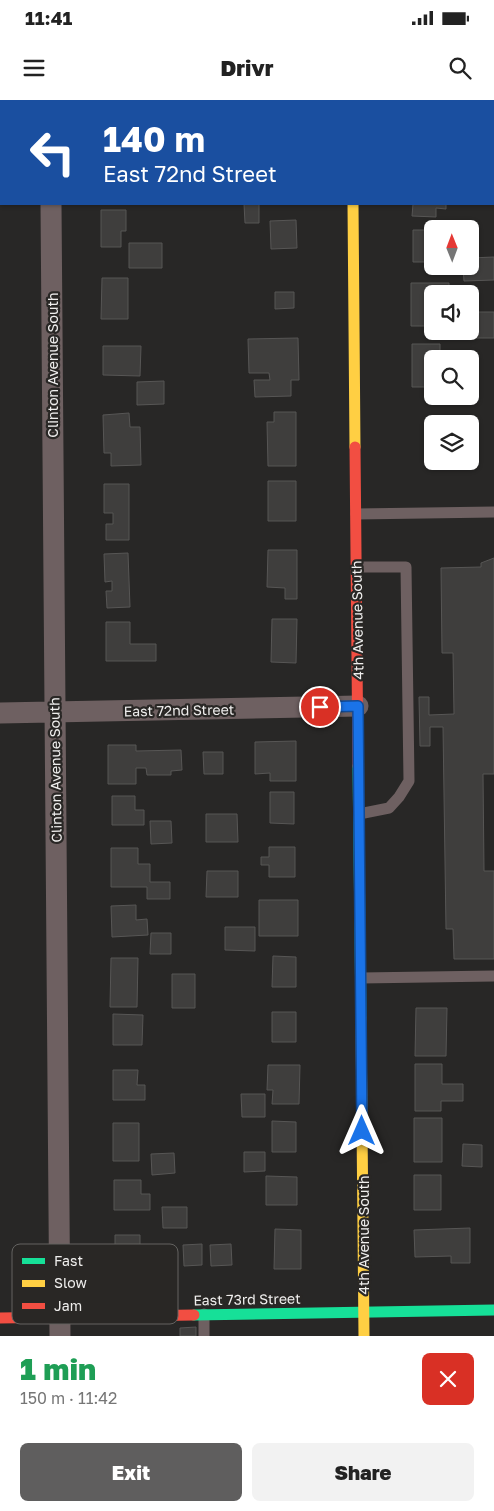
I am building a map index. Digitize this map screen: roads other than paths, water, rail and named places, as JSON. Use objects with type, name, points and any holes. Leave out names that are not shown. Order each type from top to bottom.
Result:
[{"type":"street","name":"Clinton Avenue South","points":[[51,205],[59,1244]]},
{"type":"street","name":"4th Avenue South","points":[[353,205],[364,1336]]},
{"type":"street","name":"East 72nd Street","points":[[0,714],[358,706]]},
{"type":"street","name":"East 73rd Street","points":[[178,1316],[204,1314],[494,1310]]},
{"type":"street","name":"East 73rd Street","points":[[45,1324],[60,1326],[84,1324]]},
{"type":"lane","points":[[356,514],[494,512]]},
{"type":"lane","points":[[357,567],[406,566],[409,781],[389,808],[359,814]]},
{"type":"lane","points":[[361,978],[494,976]]},
{"type":"lane","points":[[204,1314],[204,1336]]}]
